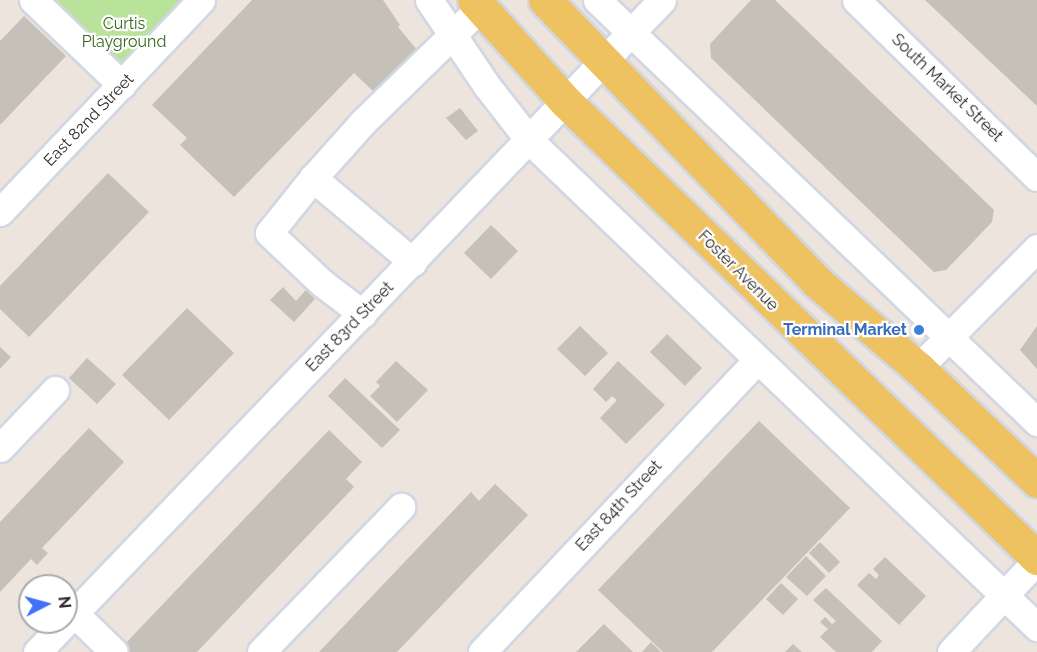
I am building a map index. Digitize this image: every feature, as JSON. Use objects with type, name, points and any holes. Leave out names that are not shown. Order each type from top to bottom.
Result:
[{"type":"main road","points":[[545,0],[603,63],[817,282],[918,368],[1037,481]]},
{"type":"main road","name":"Foster Avenue","points":[[477,4],[566,102],[1037,559]]},
{"type":"street","points":[[33,0],[122,85]]},
{"type":"street","name":"East 82nd Street","points":[[0,212],[201,0]]},
{"type":"street","points":[[429,0],[451,36],[529,140],[1037,627]]},
{"type":"street","points":[[597,0],[946,339],[1037,422]]},
{"type":"street","name":"East 83rd Street","points":[[78,611],[662,0]]},
{"type":"street","name":"South Market Street","points":[[856,0],[1037,177]]},
{"type":"street","points":[[363,314],[322,283],[269,233],[313,178],[363,122],[451,36],[477,4]]},
{"type":"street","points":[[313,178],[412,262]]},
{"type":"street","points":[[918,368],[1037,248]]},
{"type":"street","name":"East 84th Street","points":[[482,652],[757,360]]},
{"type":"street","points":[[0,448],[56,390]]},
{"type":"street","points":[[261,652],[401,507]]},
{"type":"street","points":[[951,652],[1037,559]]},
{"type":"street","points":[[78,617],[114,652]]},
{"type":"street","name":"East 83rd Street","points":[[37,652],[55,634]]},
{"type":"green space","name":"Curtis Playground","points":[[42,0],[201,0],[126,81]]},
{"type":"building","points":[[252,0],[383,0],[400,25],[398,27],[418,51],[377,95],[354,73],[234,197],[180,145],[187,138],[152,105]]},
{"type":"building","points":[[751,0],[775,0],[994,210],[992,222],[946,270],[934,272],[711,58],[710,44]]},
{"type":"building","points":[[925,0],[1037,0],[1037,106]]},
{"type":"building","points":[[24,16],[66,56],[0,125],[0,41]]},
{"type":"building","points":[[460,108],[478,131],[466,140],[446,118]]},
{"type":"building","points":[[108,173],[149,212],[29,337],[0,309],[0,286]]},
{"type":"building","points":[[491,225],[518,251],[491,279],[464,253]]},
{"type":"building","points":[[283,287],[296,301],[306,290],[315,299],[294,322],[270,300]]},
{"type":"building","points":[[187,308],[234,353],[169,420],[122,375]]},
{"type":"building","points":[[580,326],[608,353],[585,376],[557,349]]},
{"type":"building","points":[[1037,326],[1037,369],[1020,350]]},
{"type":"building","points":[[667,334],[702,368],[685,386],[650,352]]},
{"type":"building","points":[[0,347],[11,357],[0,369]]},
{"type":"building","points":[[87,358],[116,384],[97,404],[69,378]]},
{"type":"building","points":[[396,361],[428,390],[397,422],[370,396],[380,386],[376,382]]},
{"type":"building","points":[[618,361],[665,405],[626,444],[600,418],[617,400],[612,396],[606,402],[593,389]]},
{"type":"building","points":[[345,378],[400,430],[382,448],[328,396]]},
{"type":"building","points":[[759,421],[850,508],[712,652],[663,652],[598,590]]},
{"type":"building","points":[[89,428],[124,462],[42,548],[48,553],[37,565],[31,559],[0,592],[0,522]]},
{"type":"building","points":[[329,430],[362,462],[346,479],[354,487],[197,652],[125,652],[121,648]]},
{"type":"building","points":[[495,484],[528,515],[397,652],[319,652],[471,492],[479,501]]},
{"type":"building","points":[[820,542],[840,562],[829,573],[809,553]]},
{"type":"building","points":[[806,556],[826,576],[807,596],[786,577]]},
{"type":"building","points":[[885,557],[926,596],[899,625],[857,585],[869,573],[876,579],[879,575],[873,569]]},
{"type":"building","points":[[781,583],[798,599],[783,615],[766,599]]},
{"type":"building","points":[[826,588],[882,641],[872,652],[836,652],[820,637],[828,629],[820,622],[825,617],[832,624],[836,621],[813,600]]},
{"type":"building","points":[[604,624],[633,652],[576,652]]},
{"type":"building","points":[[651,642],[661,652],[642,652]]},
{"type":"building","points":[[793,644],[802,652],[785,652]]},
{"type":"place","name":"Terminal Market","points":[[919,330]]}]
